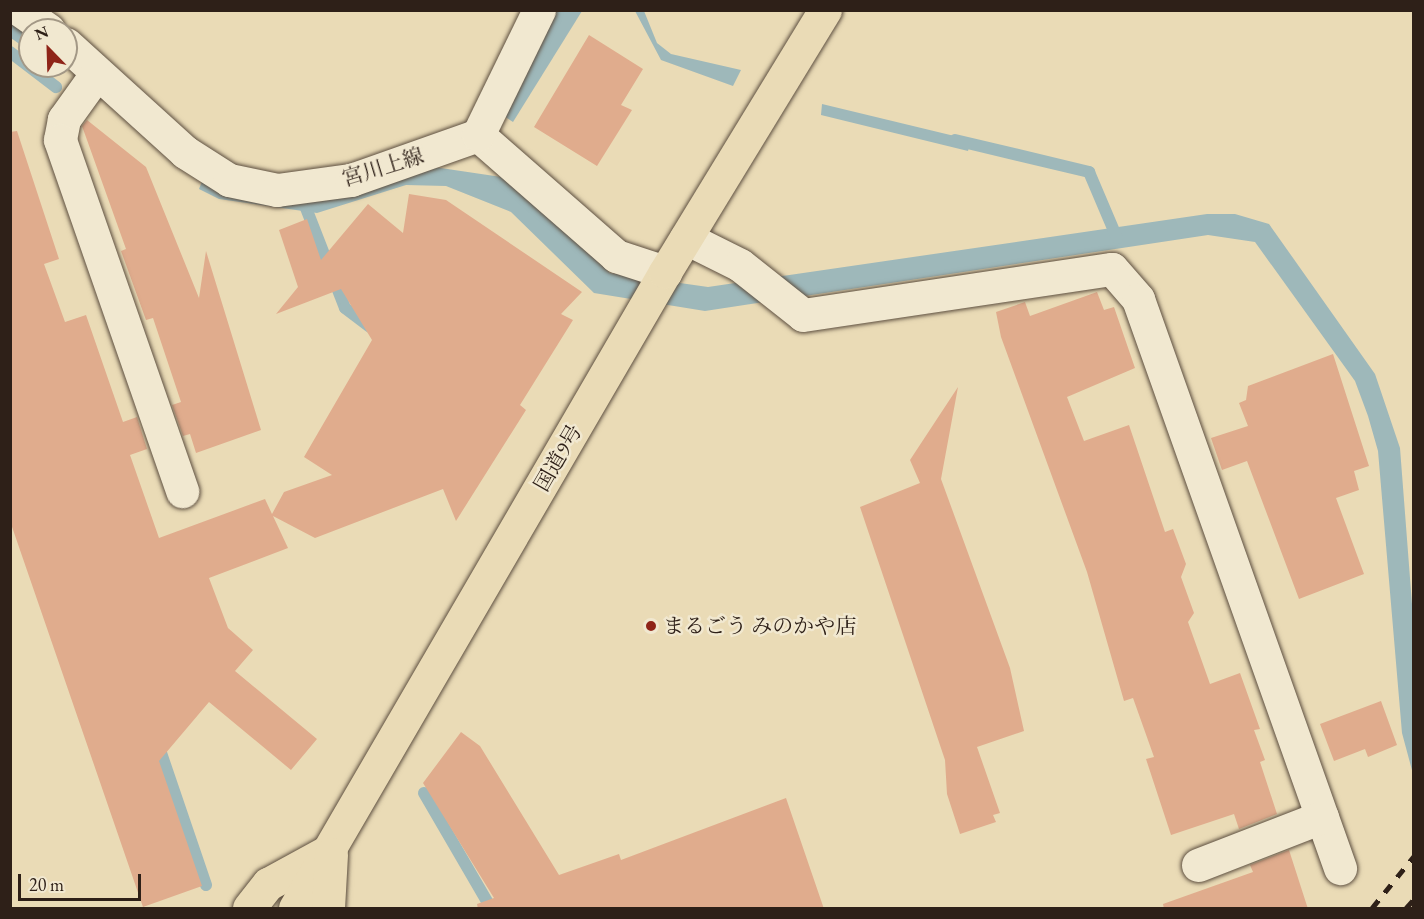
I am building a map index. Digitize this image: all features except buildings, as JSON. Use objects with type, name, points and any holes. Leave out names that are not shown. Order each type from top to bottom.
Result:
[{"type":"highway","name":"国道9号","points":[[295,909],[665,272],[825,10]]},
{"type":"highway","points":[[249,909],[268,884],[331,849]]},
{"type":"highway","points":[[328,909],[331,849]]},
{"type":"street","points":[[539,10],[478,135],[616,256],[665,272]]},
{"type":"street","name":"宮川上線","points":[[78,55],[206,167],[229,180],[277,190],[351,180],[478,135]]},
{"type":"street","points":[[97,73],[64,119],[60,140],[182,491]]},
{"type":"street","points":[[686,238],[740,265],[803,315],[1112,269],[1138,299],[1340,868]]},
{"type":"street","points":[[1198,865],[1322,817]]},
{"type":"water","points":[[557,11],[582,11],[513,122],[499,113],[501,99]]},
{"type":"water","points":[[635,11],[644,11],[657,43],[671,54],[741,70],[733,86],[661,60]]},
{"type":"water","points":[[822,104],[971,140],[968,151],[821,115]]},
{"type":"water","points":[[434,167],[508,178],[610,273],[708,287],[1207,214],[1235,214],[1269,224],[1375,374],[1400,448],[1413,617],[1413,774],[1402,733],[1378,451],[1368,416],[1355,381],[1255,242],[1208,235],[705,311],[594,293],[511,212],[446,186],[406,185],[317,213],[219,199],[199,189],[203,179],[269,201],[304,203]]},
{"type":"waterway","points":[[10,30],[18,36]]},
{"type":"waterway","points":[[10,52],[56,87]]},
{"type":"waterway","points":[[955,140],[1089,172],[1117,238]]},
{"type":"waterway","points":[[306,208],[345,308],[370,327]]},
{"type":"waterway","points":[[158,744],[206,885]]},
{"type":"waterway","points":[[424,793],[491,908]]},
{"type":"railway","points":[[1372,908],[1414,856]]},
{"type":"railway","points":[[1406,908],[1414,899]]},
{"type":"place","name":"まるごう みのかや店","points":[[651,626]]}]
